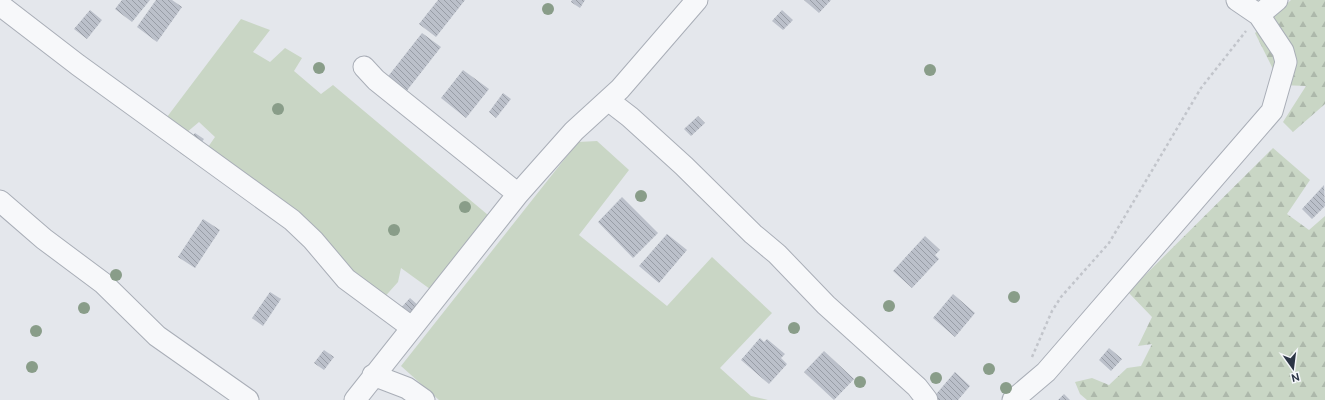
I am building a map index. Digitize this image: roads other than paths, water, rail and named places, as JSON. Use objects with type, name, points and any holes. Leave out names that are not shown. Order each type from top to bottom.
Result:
[{"type":"street","points":[[355,400],[373,375],[518,194],[574,130],[608,100],[697,0]]},
{"type":"street","points":[[1013,400],[1032,385],[1059,357],[1257,131],[1272,111],[1286,62],[1277,39],[1259,15],[1237,0]]},
{"type":"street","points":[[1259,15],[1277,0]]},
{"type":"street","points":[[0,5],[78,65],[292,220],[313,240],[346,280],[411,327]]},
{"type":"street","points":[[364,67],[376,80],[518,194]]},
{"type":"street","points":[[608,100],[630,117],[684,166],[753,234],[777,254],[826,305],[917,387],[927,400]]},
{"type":"street","points":[[0,201],[44,239],[103,283],[157,336],[248,400]]},
{"type":"street","points":[[373,375],[407,388],[424,400]]}]
